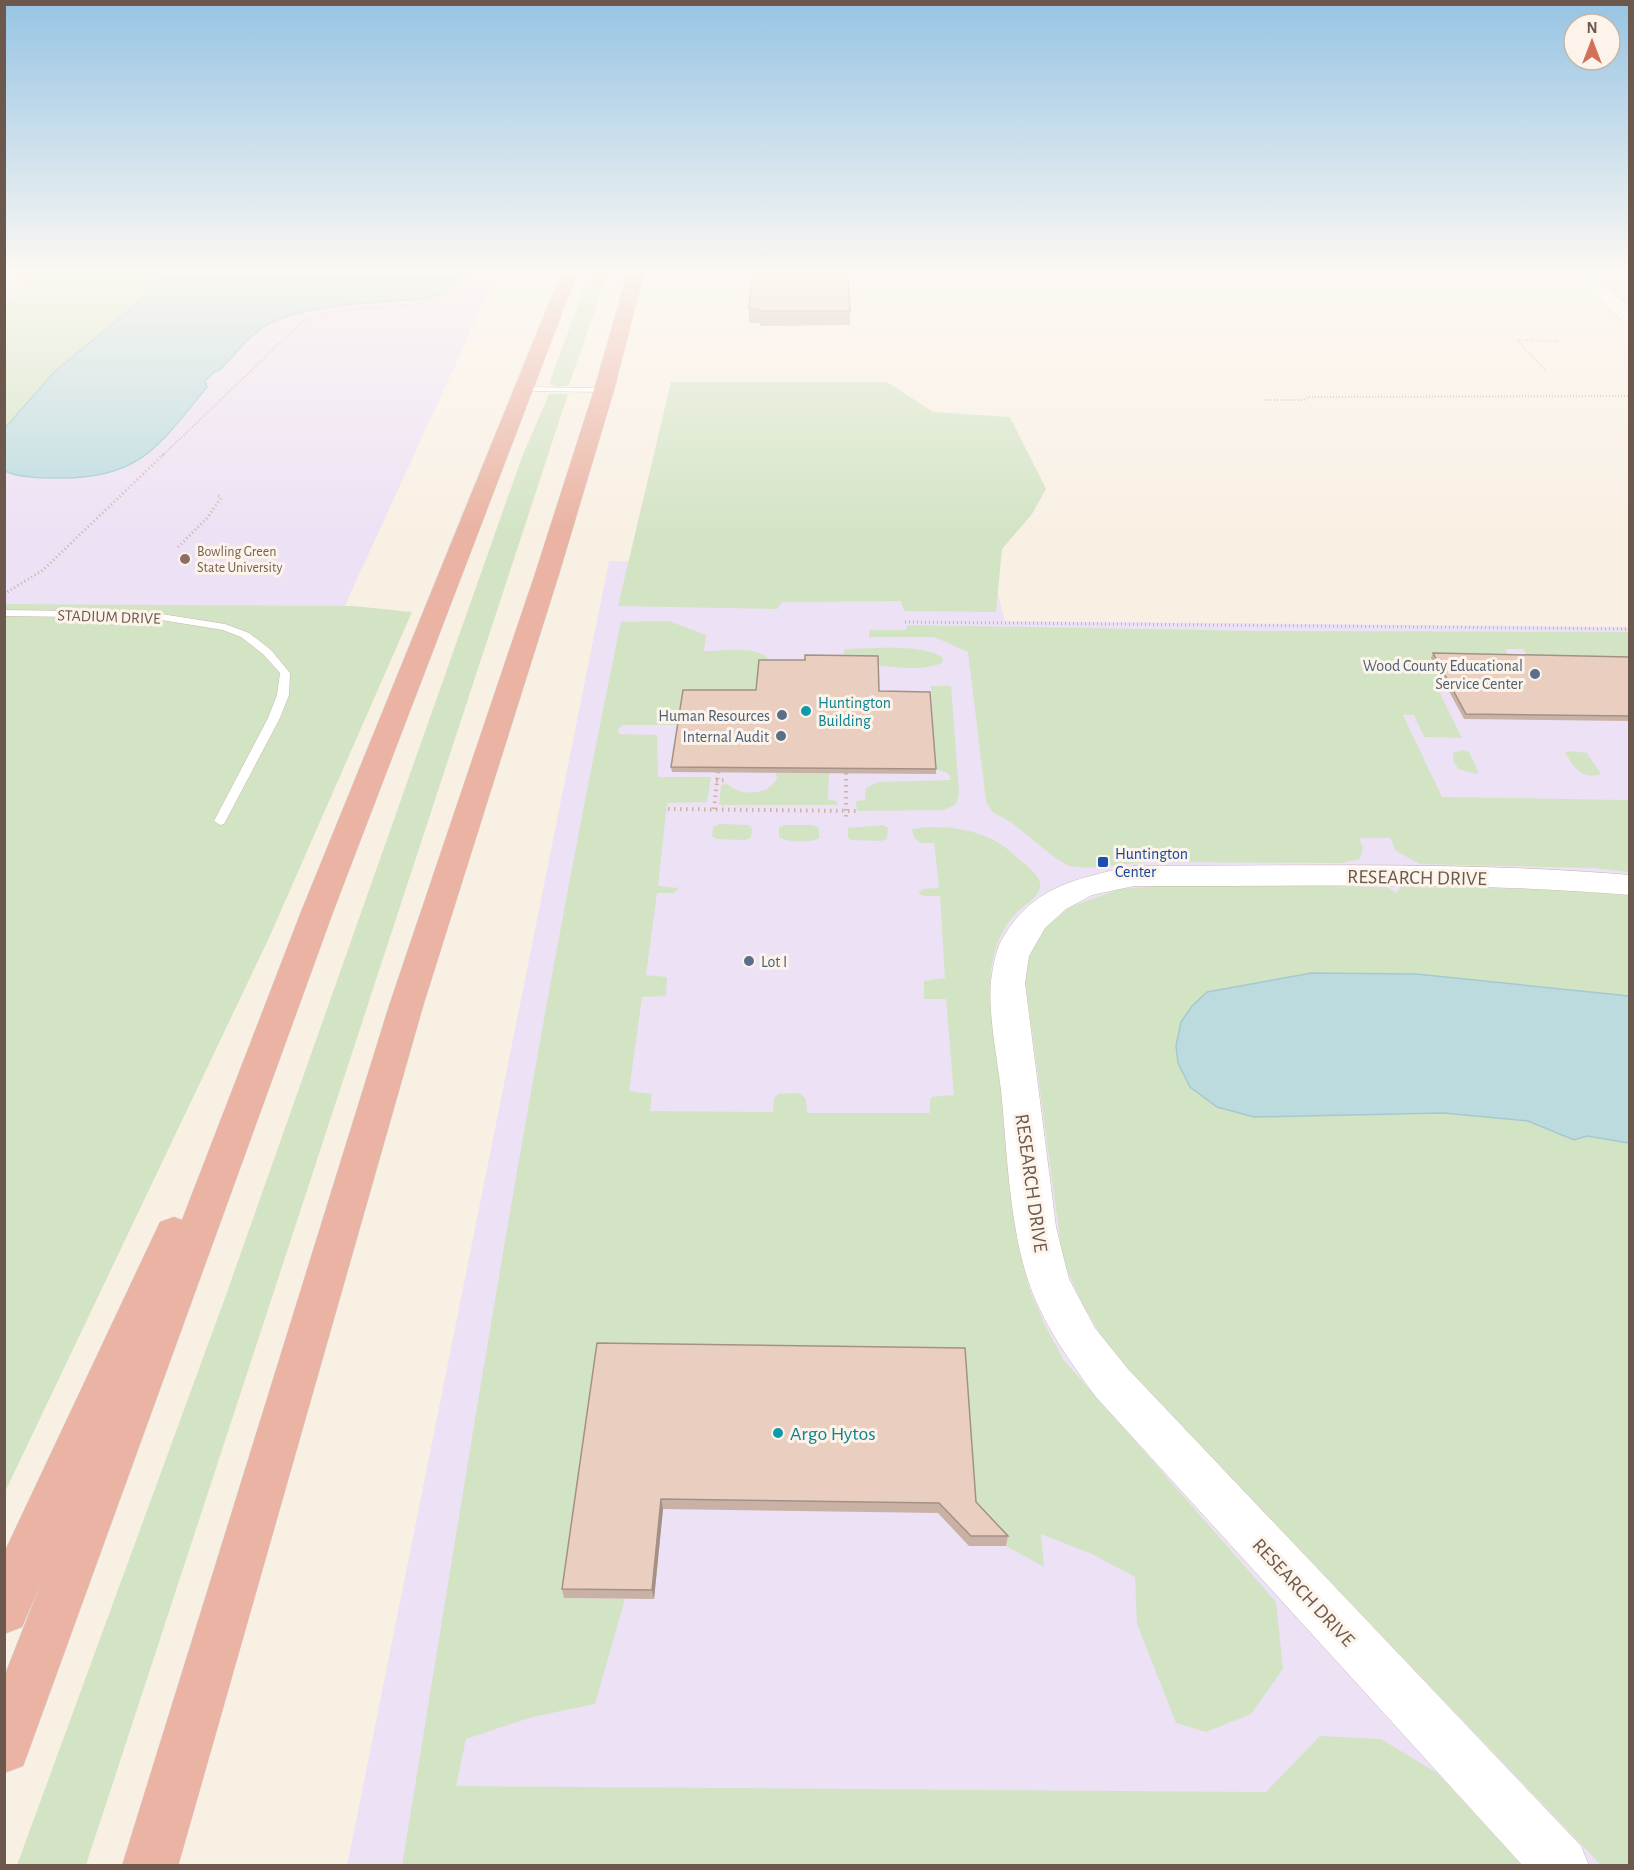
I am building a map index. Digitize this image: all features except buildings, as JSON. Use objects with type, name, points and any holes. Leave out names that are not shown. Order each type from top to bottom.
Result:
[{"type":"highway","points":[[4,1747],[317,912],[537,356]]},
{"type":"highway","points":[[150,1866],[406,1006],[547,574],[613,356]]},
{"type":"highway","points":[[4,1608],[103,1396],[317,912]]},
{"type":"street","name":"RESEARCH DRIVE","points":[[1561,1866],[1230,1512],[1112,1383],[1080,1341],[1048,1279],[1036,1227],[1008,983],[1012,956],[1017,943],[1043,910],[1055,901],[1083,887],[1134,876],[1492,877],[1559,879],[1629,885]]},
{"type":"lane","points":[[524,389],[604,390]]},
{"type":"lane","name":"STADIUM DRIVE","points":[[4,613],[149,615],[225,627],[245,635],[267,652],[285,673],[284,695],[220,821]]},
{"type":"path","points":[[4,594],[43,570],[266,356]]},
{"type":"path","points":[[1532,356],[1545,370]]},
{"type":"path","points":[[1265,400],[1304,400],[1308,397],[1629,396]]},
{"type":"path","points":[[178,547],[207,518],[221,498],[218,495]]},
{"type":"path","points":[[905,622],[1629,629]]},
{"type":"path","points":[[714,809],[718,772]]},
{"type":"path","points":[[846,773],[846,819]]},
{"type":"path","points":[[716,782],[725,780]]},
{"type":"path","points":[[668,809],[856,811]]},
{"type":"shaded area","name":"Bowling Green State University","points":[[5,356],[459,356],[234,848],[5,1284]]},
{"type":"shaded area","points":[[609,561],[991,567],[1005,621],[1629,627],[1629,1865],[347,1866]]},
{"type":"green space","points":[[4,356],[72,356],[55,370],[5,428]]},
{"type":"green space","points":[[559,356],[579,356],[569,385],[557,387],[549,384]]},
{"type":"green space","points":[[671,382],[887,382],[933,412],[1010,417],[1046,489],[1032,514],[1002,549],[996,612],[904,611],[901,601],[782,602],[777,609],[618,606]]},
{"type":"green space","points":[[549,394],[568,394],[86,1865],[17,1865],[226,1295],[522,457]]},
{"type":"green space","points":[[5,604],[353,606],[412,612],[269,938],[5,1492]]},
{"type":"green space","points":[[669,621],[706,635],[704,651],[753,651],[762,654],[775,666],[769,685],[679,725],[623,725],[618,729],[619,734],[657,735],[658,777],[711,777],[707,802],[667,803],[658,886],[678,888],[674,893],[657,893],[646,975],[667,977],[666,996],[642,997],[629,1091],[652,1094],[650,1111],[773,1112],[774,1099],[778,1094],[800,1093],[806,1099],[807,1113],[930,1113],[932,1097],[954,1095],[946,999],[924,999],[924,981],[945,978],[940,896],[924,896],[918,893],[923,889],[939,888],[934,843],[921,843],[914,838],[912,829],[944,827],[977,833],[1001,844],[1034,872],[1040,884],[1039,892],[1011,918],[1001,935],[994,954],[990,983],[1016,1236],[1029,1288],[1063,1359],[1276,1602],[1283,1669],[1251,1714],[1206,1732],[1176,1723],[1137,1624],[1135,1577],[1092,1554],[1041,1534],[1044,1567],[1006,1546],[975,1512],[599,1353],[564,1598],[625,1599],[595,1704],[532,1717],[466,1739],[456,1786],[1266,1792],[1320,1736],[1381,1739],[1437,1773],[1522,1865],[402,1866],[478,1398],[532,1087],[621,622]]},
{"type":"green space","points":[[908,625],[1256,631],[1629,632],[1629,662],[1530,660],[1523,649],[1505,649],[1510,659],[1447,686],[1437,687],[1462,738],[1424,737],[1414,715],[1403,715],[1442,797],[1629,800],[1629,872],[1595,868],[1420,864],[1396,851],[1390,838],[1359,838],[1363,847],[1360,859],[1342,863],[1145,862],[1088,868],[1069,866],[1054,857],[1011,822],[992,812],[986,801],[968,652],[934,637],[869,637],[869,630],[905,630]]},
{"type":"green space","points":[[845,649],[923,650],[943,658],[942,663],[932,666],[893,667],[842,660]]},
{"type":"green space","points":[[931,686],[951,686],[959,792],[956,804],[944,810],[857,811],[856,801],[865,800],[866,788],[878,782],[951,780],[948,773],[935,769]]},
{"type":"green space","points":[[1463,750],[1469,752],[1479,773],[1458,769],[1453,760],[1453,753]]},
{"type":"green space","points":[[1569,751],[1587,753],[1601,774],[1583,774],[1565,753]]},
{"type":"green space","points":[[776,773],[829,773],[828,800],[837,801],[837,805],[719,805],[721,786],[726,783],[745,792],[760,791],[773,784],[777,778]]},
{"type":"green space","points":[[719,824],[749,825],[752,829],[751,837],[746,840],[716,839],[712,836],[713,827]]},
{"type":"green space","points":[[813,825],[819,828],[819,838],[799,842],[783,839],[779,837],[779,827]]},
{"type":"green space","points":[[883,825],[888,828],[887,839],[881,841],[848,838],[848,828]]},
{"type":"green space","points":[[1187,884],[1387,887],[1396,893],[1401,887],[1614,890],[1629,893],[1629,996],[1416,974],[1254,1117],[1443,1113],[1528,1121],[1574,1140],[1587,1136],[1629,1143],[1629,1865],[1601,1865],[1111,1352],[1082,1303],[1063,1261],[1024,971],[1038,934],[1070,907],[1120,889]]},
{"type":"water","points":[[73,356],[232,356],[221,369],[205,381],[207,387],[161,442],[146,455],[129,465],[87,477],[38,478],[5,471],[5,428],[54,372]]},
{"type":"water","points":[[1312,973],[1416,974],[1629,996],[1629,1143],[1587,1136],[1574,1140],[1528,1121],[1443,1113],[1254,1117],[1217,1107],[1190,1087],[1178,1063],[1176,1046],[1181,1022],[1192,1006],[1207,992]]},
{"type":"place","name":"Bowling Green State University","points":[[185,559]]},
{"type":"place","name":"Wood County Educational Service Center","points":[[1535,674]]},
{"type":"place","name":"Huntington Building","points":[[806,711]]},
{"type":"place","name":"Human Resources","points":[[782,715]]},
{"type":"place","name":"Internal Audit","points":[[781,736]]},
{"type":"place","name":"Huntington Center","points":[[1103,862]]},
{"type":"place","name":"Lot I","points":[[749,961]]},
{"type":"place","name":"Argo Hytos","points":[[778,1433]]}]
